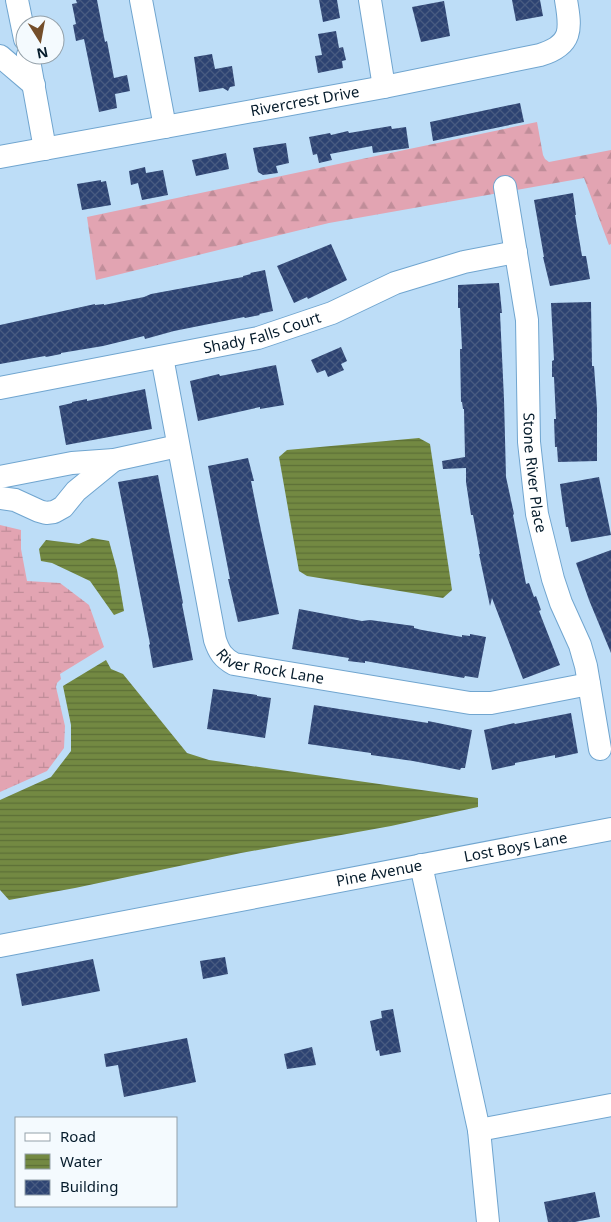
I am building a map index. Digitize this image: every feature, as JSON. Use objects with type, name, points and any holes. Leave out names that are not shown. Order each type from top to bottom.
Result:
[{"type":"street","points":[[17,0],[20,15]]},
{"type":"street","points":[[141,0],[165,126]]},
{"type":"street","points":[[370,0],[384,87]]},
{"type":"street","name":"Rivercrest Drive","points":[[0,157],[384,87],[551,52],[564,42],[570,27],[566,0]]},
{"type":"street","points":[[0,56],[34,85]]},
{"type":"street","points":[[30,65],[45,148]]},
{"type":"street","name":"Stone River Place","points":[[505,187],[527,320],[529,442],[537,514],[561,603],[580,645],[600,749]]},
{"type":"street","name":"Shady Falls Court","points":[[0,388],[258,338],[332,313],[356,300],[402,280],[464,262],[516,252]]},
{"type":"street","name":"River Rock Lane","points":[[162,357],[215,640],[225,659],[234,664],[470,702],[491,703],[589,684]]},
{"type":"street","points":[[0,477],[72,463],[114,460],[178,446]]},
{"type":"street","points":[[8,499],[46,513],[54,512],[62,507],[70,493],[114,460]]},
{"type":"street","points":[[53,467],[70,493]]},
{"type":"street","name":"Lost Boys Lane","points":[[421,866],[611,830]]},
{"type":"street","name":"Pine Avenue","points":[[0,946],[421,866],[479,1130],[488,1222]]},
{"type":"street","points":[[479,1130],[611,1105]]},
{"type":"green space","points":[[537,122],[543,155],[549,162],[611,150],[611,244],[609,245],[584,178],[329,223],[96,280],[87,217]]},
{"type":"green space","points":[[0,525],[21,530],[21,549],[27,581],[60,583],[89,605],[104,647],[60,674],[61,679],[56,687],[65,726],[64,748],[47,771],[0,792]]},
{"type":"water","points":[[419,438],[430,444],[452,590],[443,598],[307,576],[299,571],[279,457],[287,450]]},
{"type":"water","points":[[92,538],[109,541],[117,570],[124,611],[114,615],[90,581],[52,563],[41,561],[39,549],[46,540],[79,544]]},
{"type":"water","points":[[106,660],[111,669],[123,674],[187,753],[209,760],[478,798],[478,807],[391,826],[241,853],[9,900],[0,890],[0,800],[51,777],[71,751],[71,725],[63,686]]},
{"type":"building","points":[[76,0],[97,0],[114,78],[127,75],[130,91],[115,94],[117,108],[99,112],[84,39],[76,41],[73,25],[76,24],[72,4],[77,3]]},
{"type":"building","points":[[319,0],[337,0],[340,18],[323,22]]},
{"type":"building","points":[[512,0],[540,0],[543,16],[516,21]]},
{"type":"building","points":[[444,1],[450,36],[421,42],[412,7]]},
{"type":"building","points":[[336,31],[339,48],[343,47],[346,60],[342,61],[343,68],[318,73],[315,56],[322,55],[318,34]]},
{"type":"building","points":[[212,54],[215,69],[232,66],[235,86],[230,87],[228,91],[223,88],[199,92],[194,57]]},
{"type":"building","points":[[520,103],[524,122],[433,141],[430,122]]},
{"type":"building","points":[[391,126],[392,129],[406,127],[409,148],[373,153],[372,146],[330,154],[332,160],[319,163],[317,154],[313,155],[309,137]]},
{"type":"building","points":[[286,143],[289,163],[276,166],[278,173],[263,175],[258,172],[253,148]]},
{"type":"building","points":[[226,153],[229,169],[196,176],[192,160]]},
{"type":"building","points":[[145,167],[146,173],[163,170],[168,195],[142,200],[138,183],[131,185],[129,171]]},
{"type":"building","points":[[101,180],[101,182],[106,181],[111,205],[82,210],[77,184]]},
{"type":"building","points":[[573,193],[582,256],[586,256],[590,279],[550,286],[543,257],[534,200]]},
{"type":"building","points":[[331,244],[347,280],[308,299],[307,297],[294,303],[277,266]]},
{"type":"building","points":[[265,270],[273,311],[174,331],[145,339],[144,336],[103,346],[0,364],[0,325],[95,304],[104,305],[151,294],[243,277],[250,273]]},
{"type":"building","points":[[499,283],[502,313],[500,313],[506,477],[526,584],[529,583],[534,597],[536,596],[541,610],[539,611],[560,665],[523,679],[492,598],[490,606],[473,515],[471,515],[466,468],[443,469],[442,461],[465,457],[464,409],[461,402],[460,349],[462,349],[458,285]]},
{"type":"building","points":[[591,302],[592,366],[594,366],[597,408],[597,461],[558,462],[557,447],[555,447],[554,419],[556,419],[554,377],[552,377],[552,361],[554,360],[551,303]]},
{"type":"building","points":[[341,347],[347,361],[341,364],[344,370],[328,377],[325,370],[317,373],[311,360]]},
{"type":"building","points":[[276,365],[284,405],[260,409],[260,407],[198,421],[190,381],[219,374],[220,376]]},
{"type":"building","points":[[145,389],[152,429],[66,445],[59,406]]},
{"type":"building","points":[[248,458],[254,481],[251,481],[279,614],[238,622],[228,579],[230,579],[208,466]]},
{"type":"building","points":[[158,475],[193,660],[153,668],[118,482]]},
{"type":"building","points":[[599,477],[611,535],[571,542],[568,527],[566,527],[560,484]]},
{"type":"building","points":[[611,550],[611,653],[576,563]]},
{"type":"building","points":[[299,609],[362,621],[370,620],[414,626],[414,628],[422,630],[462,637],[462,635],[470,636],[470,634],[486,637],[478,678],[465,676],[464,678],[365,661],[365,663],[348,661],[349,658],[292,649]]},
{"type":"building","points":[[213,689],[271,698],[265,738],[207,729]]},
{"type":"building","points":[[314,705],[428,723],[428,721],[472,730],[465,768],[460,770],[371,755],[371,753],[308,744]]},
{"type":"building","points":[[571,713],[578,753],[555,758],[555,755],[492,770],[484,730]]},
{"type":"building","points":[[225,957],[228,974],[203,979],[200,961]]},
{"type":"building","points":[[93,959],[100,991],[22,1006],[16,974]]},
{"type":"building","points":[[393,1009],[401,1052],[380,1056],[379,1050],[376,1051],[370,1021],[382,1018],[381,1011]]},
{"type":"building","points":[[187,1038],[196,1082],[124,1097],[118,1065],[106,1067],[104,1054]]},
{"type":"building","points":[[312,1047],[316,1065],[287,1069],[284,1054]]},
{"type":"building","points":[[595,1192],[600,1217],[575,1222],[548,1222],[544,1202]]}]
